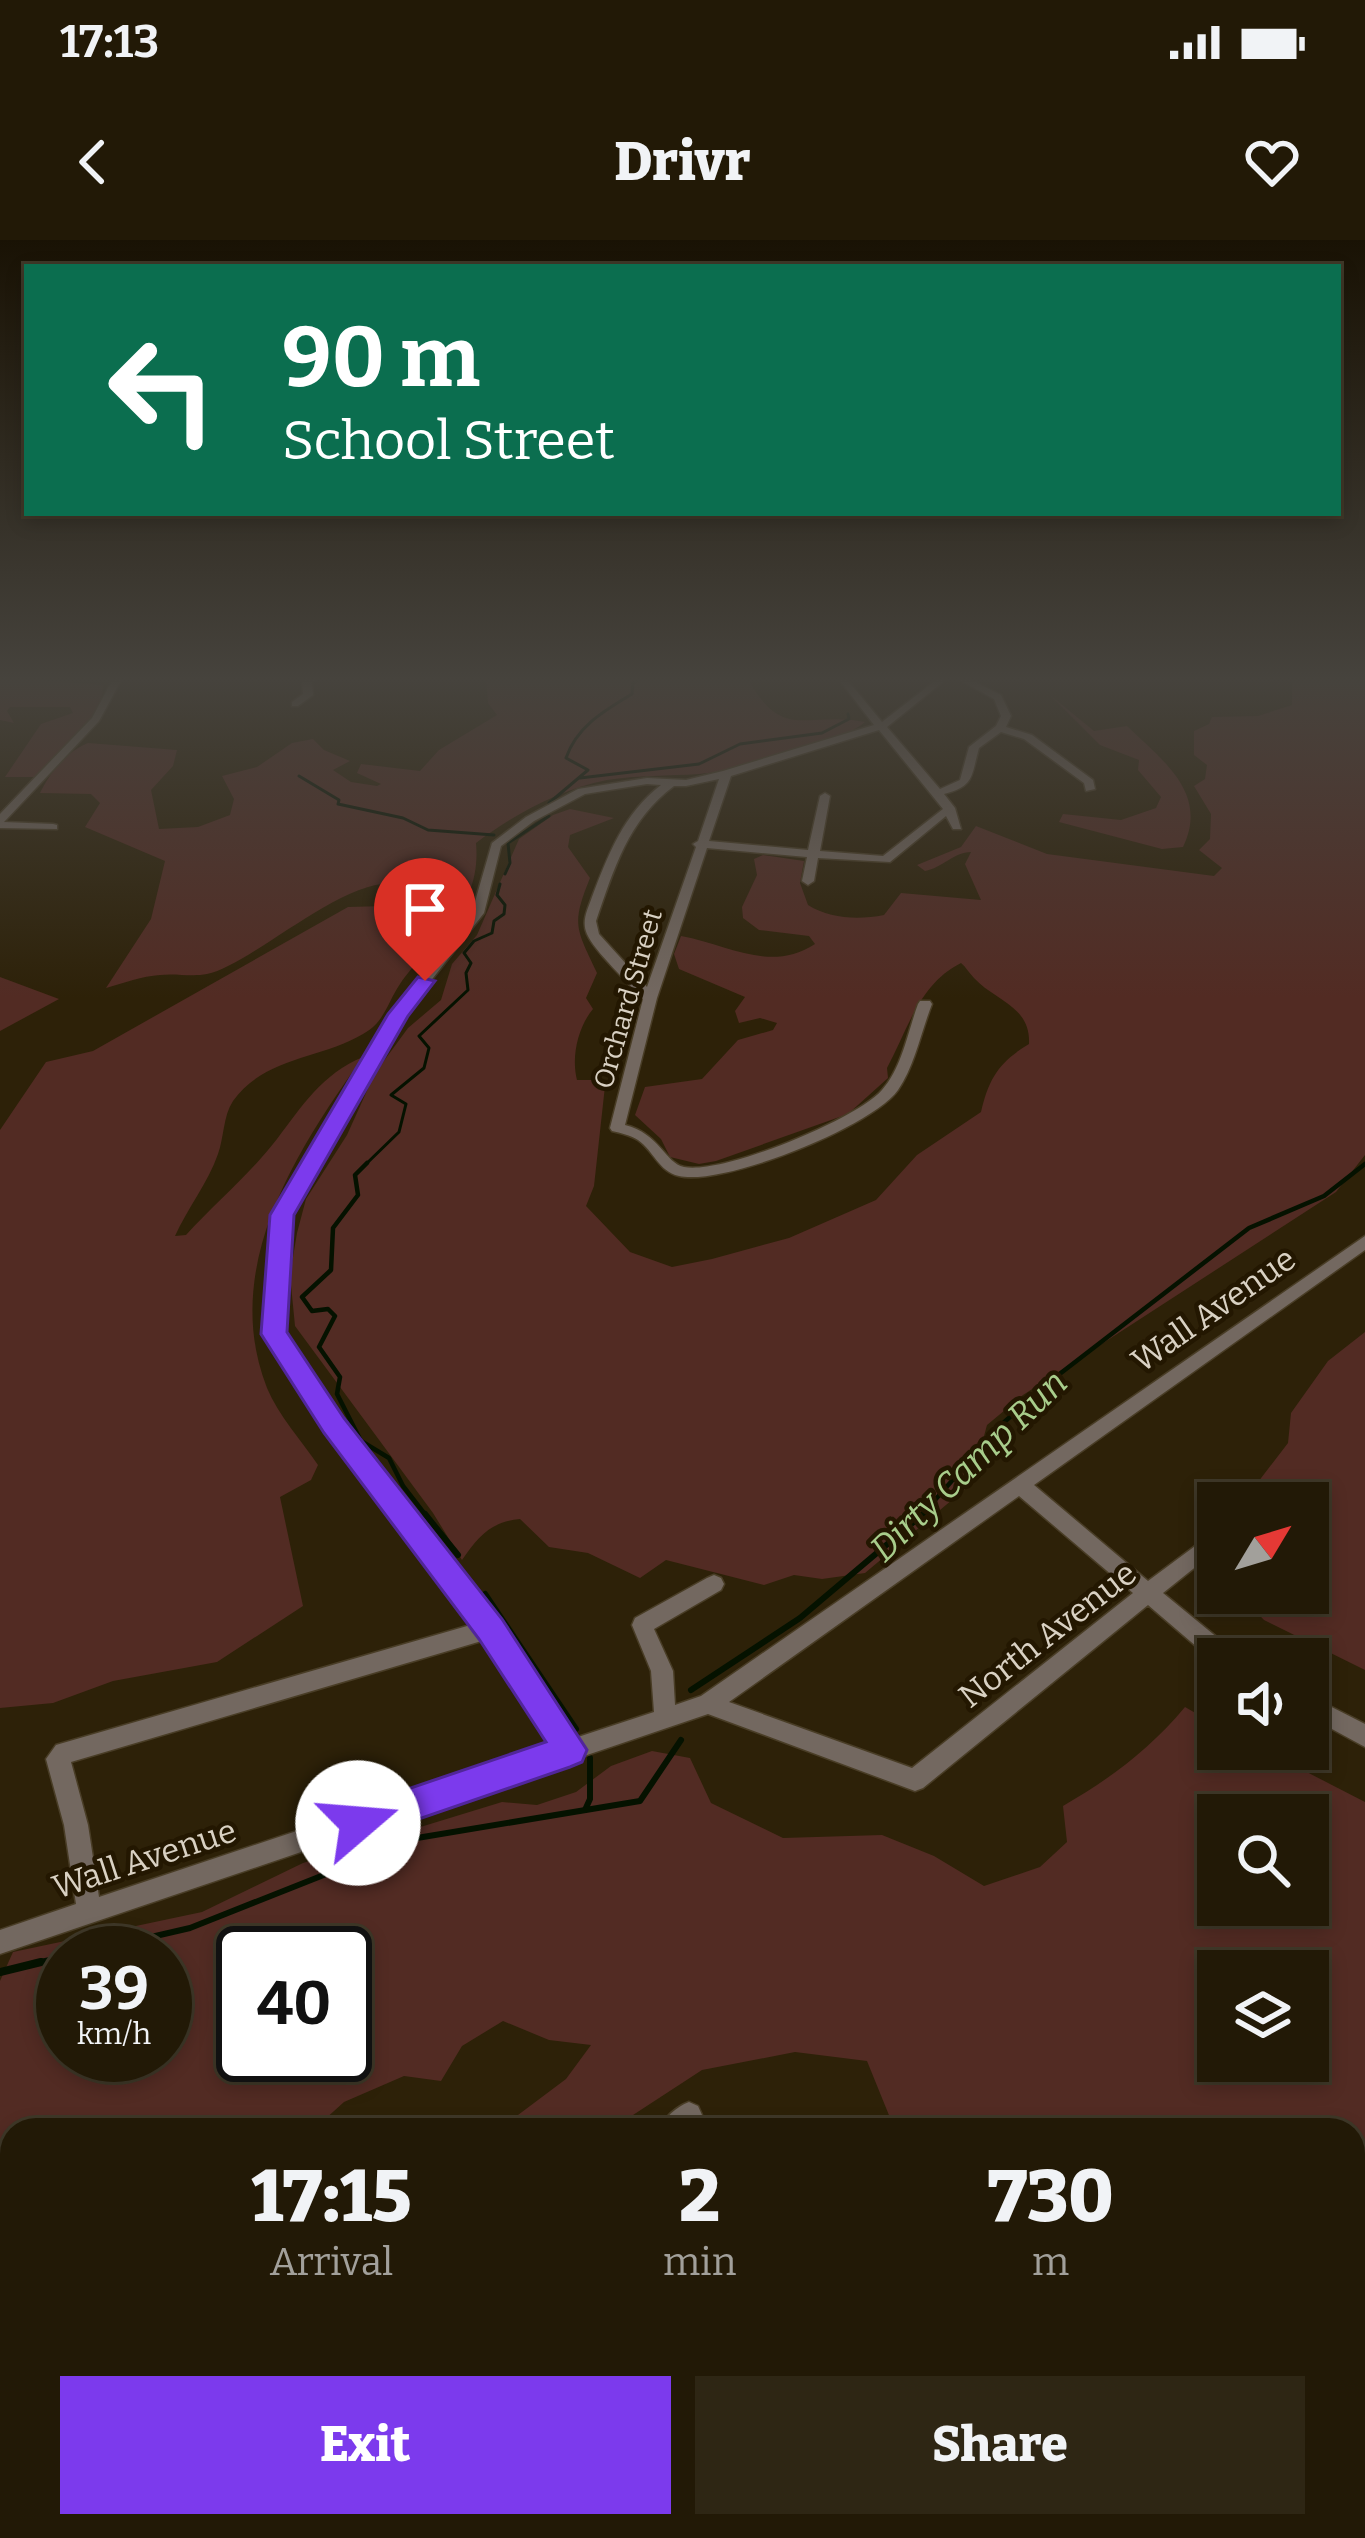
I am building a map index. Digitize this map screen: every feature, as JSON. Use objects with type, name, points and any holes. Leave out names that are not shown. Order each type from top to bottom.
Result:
[{"type":"street","points":[[0,823],[36,784]]},
{"type":"street","points":[[570,1750],[490,1629],[334,1425],[274,1334],[282,1215],[398,1014],[478,913],[496,845],[530,819],[582,791],[614,784]]},
{"type":"street","points":[[650,998],[593,935],[590,921],[627,822],[647,797],[668,784]]},
{"type":"street","name":"Orchard Street","points":[[722,784],[650,998],[617,1128],[649,1137],[666,1162],[689,1174],[783,1147],[880,1102],[892,1088],[925,1004]]},
{"type":"street","points":[[930,784],[950,808],[957,826]]},
{"type":"street","points":[[938,793],[964,784]]},
{"type":"street","points":[[1089,784],[1090,789]]},
{"type":"street","points":[[808,881],[825,796]]},
{"type":"street","points":[[699,844],[886,860],[950,808]]},
{"type":"street","points":[[0,823],[53,827]]},
{"type":"street","name":"Wall Avenue","points":[[0,1942],[709,1704],[1365,1242]]},
{"type":"street","points":[[1020,1486],[1202,1638]]},
{"type":"street","name":"North Avenue","points":[[709,1704],[914,1780],[1197,1555]]},
{"type":"street","points":[[664,1719],[662,1671],[642,1625],[714,1584]]},
{"type":"street","points":[[89,1911],[76,1826],[57,1759],[64,1753],[490,1629]]},
{"type":"street","points":[[1329,1716],[1365,1736]]},
{"type":"shaded area","points":[[45,784],[156,784],[151,790],[159,829],[198,827],[230,815],[234,799],[226,784],[588,784],[538,804],[476,843],[476,866],[464,904],[400,984],[376,1024],[347,1042],[260,1075],[233,1101],[214,1165],[175,1236],[186,1235],[244,1176],[324,1082],[363,1057],[291,1171],[259,1255],[253,1299],[255,1343],[267,1388],[318,1465],[311,1480],[280,1497],[303,1606],[217,1662],[113,1681],[53,1703],[0,1708],[0,1130],[46,1062],[93,1051],[348,907],[385,906],[413,892],[393,884],[369,887],[341,898],[228,966],[207,974],[153,976],[106,988],[151,919],[165,861],[85,827],[100,803],[91,794],[40,793]]},
{"type":"shaded area","points":[[1150,784],[1181,784],[1186,794],[1190,828],[1183,847],[1162,849],[1059,822],[1063,814],[1121,820],[1156,808],[1161,797]]},
{"type":"shaded area","points":[[1365,784],[1365,1155],[1336,1192],[1023,1395],[987,1425],[971,1484],[865,1573],[822,1579],[794,1575],[764,1585],[666,1560],[640,1578],[588,1553],[549,1547],[520,1519],[486,1532],[462,1560],[433,1513],[295,1326],[290,1275],[306,1199],[347,1135],[375,1073],[408,1028],[441,1000],[452,964],[477,935],[519,839],[570,809],[614,818],[570,835],[568,847],[590,878],[578,926],[597,973],[586,998],[593,1009],[580,1033],[575,1071],[577,1080],[597,1080],[605,1086],[594,1186],[586,1206],[630,1252],[672,1267],[789,1238],[876,1200],[917,1155],[981,1112],[997,1072],[1029,1044],[1018,1012],[982,986],[961,963],[925,995],[887,1068],[888,1078],[848,1114],[716,1161],[699,1164],[670,1157],[661,1139],[635,1115],[645,1087],[702,1079],[738,1040],[773,1030],[777,1023],[760,1018],[739,1023],[735,1011],[745,997],[679,969],[674,954],[681,936],[766,957],[815,944],[809,936],[759,930],[743,918],[742,907],[757,875],[754,859],[763,855],[804,861],[800,883],[808,905],[855,918],[884,915],[901,893],[981,900],[965,864],[971,852],[925,871],[917,865],[961,847],[976,826],[1047,854],[1214,876],[1222,868],[1199,850],[1210,839],[1211,814],[1194,786]]},
{"type":"shaded area","points":[[0,977],[59,999],[0,1031]]},
{"type":"shaded area","points":[[1365,1332],[1365,1670],[1329,1652],[1329,1638],[1300,1638],[1258,1614],[1329,1614],[1329,1482],[1258,1482],[1288,1443],[1291,1413],[1328,1361]]},
{"type":"shaded area","points":[[1185,1707],[1197,1714],[1197,1770],[1303,1770],[1365,1802],[1365,2118],[890,2118],[867,2061],[795,2052],[702,2070],[628,2118],[514,2118],[566,2079],[591,2045],[549,2040],[503,2021],[462,2046],[441,2081],[404,2076],[344,2102],[326,2118],[0,2118],[0,1981],[13,1952],[36,1947],[36,2082],[192,2082],[192,1926],[136,1926],[202,1912],[303,1863],[502,1802],[537,1805],[576,1792],[611,1766],[652,1751],[690,1758],[711,1803],[783,1838],[882,1835],[934,1856],[984,1886],[1040,1867],[1067,1842],[1063,1806],[1128,1762]]},
{"type":"waterway","points":[[313,784],[339,800],[338,804],[403,818],[428,830],[494,835]]},
{"type":"waterway","points":[[549,803],[571,784]]},
{"type":"waterway","points":[[505,874],[510,863],[508,843],[549,816]]},
{"type":"waterway","points":[[364,1166],[399,1132],[406,1104],[391,1095],[424,1068],[429,1048],[419,1036],[468,990],[466,973],[471,963],[464,953],[474,941],[492,933],[494,921],[504,914],[505,905],[497,895],[500,884]]},
{"type":"waterway","points":[[364,1166],[367,1163]]},
{"type":"waterway","name":"Dirty Camp Run","points":[[922,1515],[1002,1424],[1057,1376],[1249,1228],[1324,1196],[1365,1164]]},
{"type":"waterway","points":[[364,1166],[355,1175],[358,1195],[333,1228],[331,1270],[302,1297],[312,1311],[328,1309],[335,1316],[319,1347],[340,1377],[337,1394],[361,1441],[389,1458],[427,1517]]},
{"type":"waterway","points":[[425,1514],[458,1555]]},
{"type":"waterway","name":"Dirty Camp Run","points":[[691,1690],[800,1618],[922,1515]]},
{"type":"waterway","points":[[485,1594],[576,1729]]},
{"type":"waterway","name":"Dirty Camp Run","points":[[192,1927],[417,1838],[640,1801],[681,1740]]},
{"type":"waterway","points":[[585,1810],[590,1799],[590,1758]]},
{"type":"waterway","name":"Dirty Camp Run","points":[[0,1972],[36,1963]]},
{"type":"waterway","name":"Dirty Camp Run","points":[[28,1965],[36,1963]]},
{"type":"route","points":[[358,1823],[570,1750],[490,1629],[334,1425],[274,1334],[282,1215],[398,1014],[425,981]]}]
